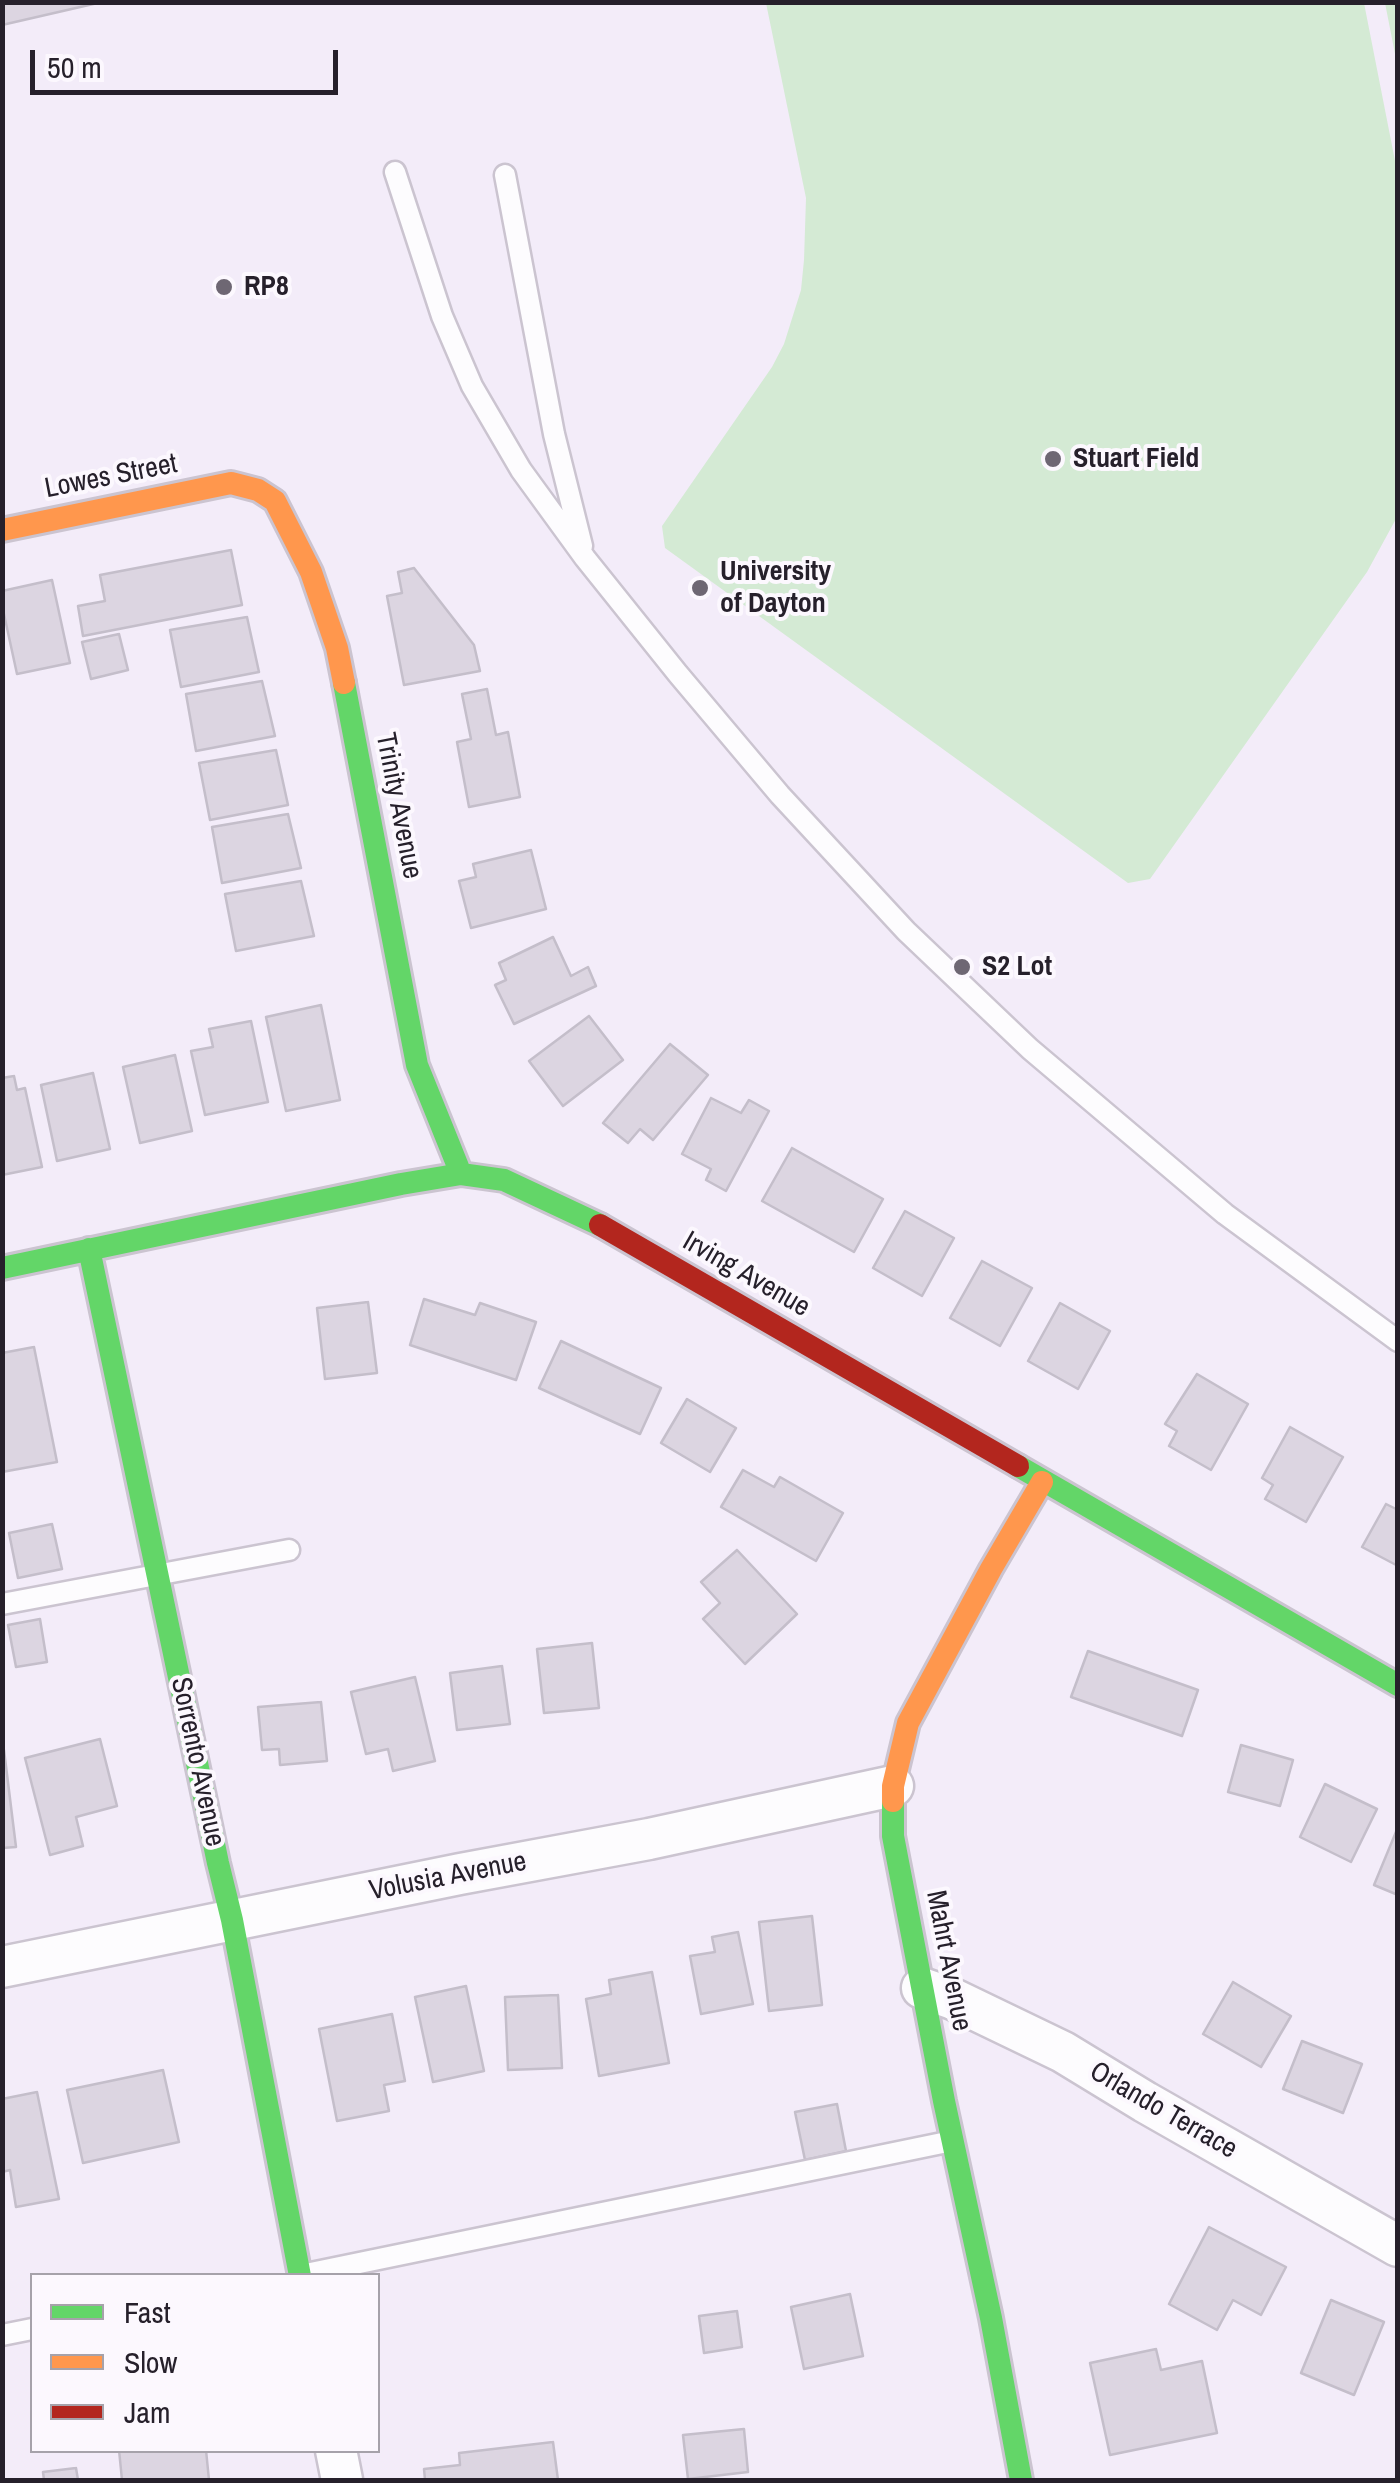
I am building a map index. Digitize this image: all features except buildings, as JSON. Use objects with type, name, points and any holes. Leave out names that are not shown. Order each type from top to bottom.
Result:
[{"type":"street","name":"Lowes Street","points":[[2,530],[231,484]]},
{"type":"street","name":"Trinity Avenue","points":[[231,484],[258,490],[275,501],[312,572],[337,648],[418,1065],[461,1174]]},
{"type":"street","name":"Irving Avenue","points":[[2,1268],[401,1184],[461,1174],[504,1180],[603,1227],[1398,1685]]},
{"type":"street","name":"Sorrento Avenue","points":[[89,1249],[232,1920],[300,2273]]},
{"type":"street","name":"Mahrt Avenue","points":[[1021,2480],[893,1836],[893,1786],[908,1723],[1042,1482]]},
{"type":"street","name":"Volusia Avenue","points":[[2,1967],[649,1839],[893,1786]]},
{"type":"street","name":"Orlando Terrace","points":[[922,1988],[1064,2052],[1398,2246]]},
{"type":"street","points":[[337,2453],[342,2480]]},
{"type":"lane","points":[[395,172],[442,316],[472,386],[521,470],[585,558],[780,795],[906,930],[1030,1048],[1225,1214],[1398,1341]]},
{"type":"lane","points":[[506,175],[554,434],[585,558]]},
{"type":"lane","points":[[2,1604],[289,1550]]},
{"type":"lane","points":[[310,2273],[952,2141]]},
{"type":"lane","points":[[2,2335],[30,2329]]},
{"type":"green space","name":"Stuart Field","points":[[766,3],[1364,3],[1397,171],[1397,517],[1367,572],[1150,879],[1128,883],[665,548],[662,526],[772,367],[784,344],[801,290],[806,198]]},
{"type":"green space","points":[[1385,3],[1397,3],[1397,64]]},
{"type":"traffic: fast","points":[[344,683],[417,1065],[461,1174]]},
{"type":"traffic: fast","points":[[2,1268],[461,1174],[504,1180],[600,1225]]},
{"type":"traffic: fast","points":[[89,1249],[232,1920],[299,2273]]},
{"type":"traffic: fast","points":[[1018,1466],[1398,1685]]},
{"type":"traffic: fast","points":[[893,1801],[893,1836],[1021,2480]]},
{"type":"traffic: slow","points":[[2,530],[231,483],[258,490],[275,501],[311,572],[337,648],[344,683]]},
{"type":"traffic: slow","points":[[893,1801],[908,1723],[1042,1482]]},
{"type":"traffic: jam","points":[[600,1225],[1018,1466]]},
{"type":"place","name":"RP8","points":[[224,287]]},
{"type":"place","name":"Stuart Field","points":[[1053,459]]},
{"type":"place","name":"University of Dayton","points":[[700,588]]},
{"type":"place","name":"S2 Lot","points":[[962,967]]}]
